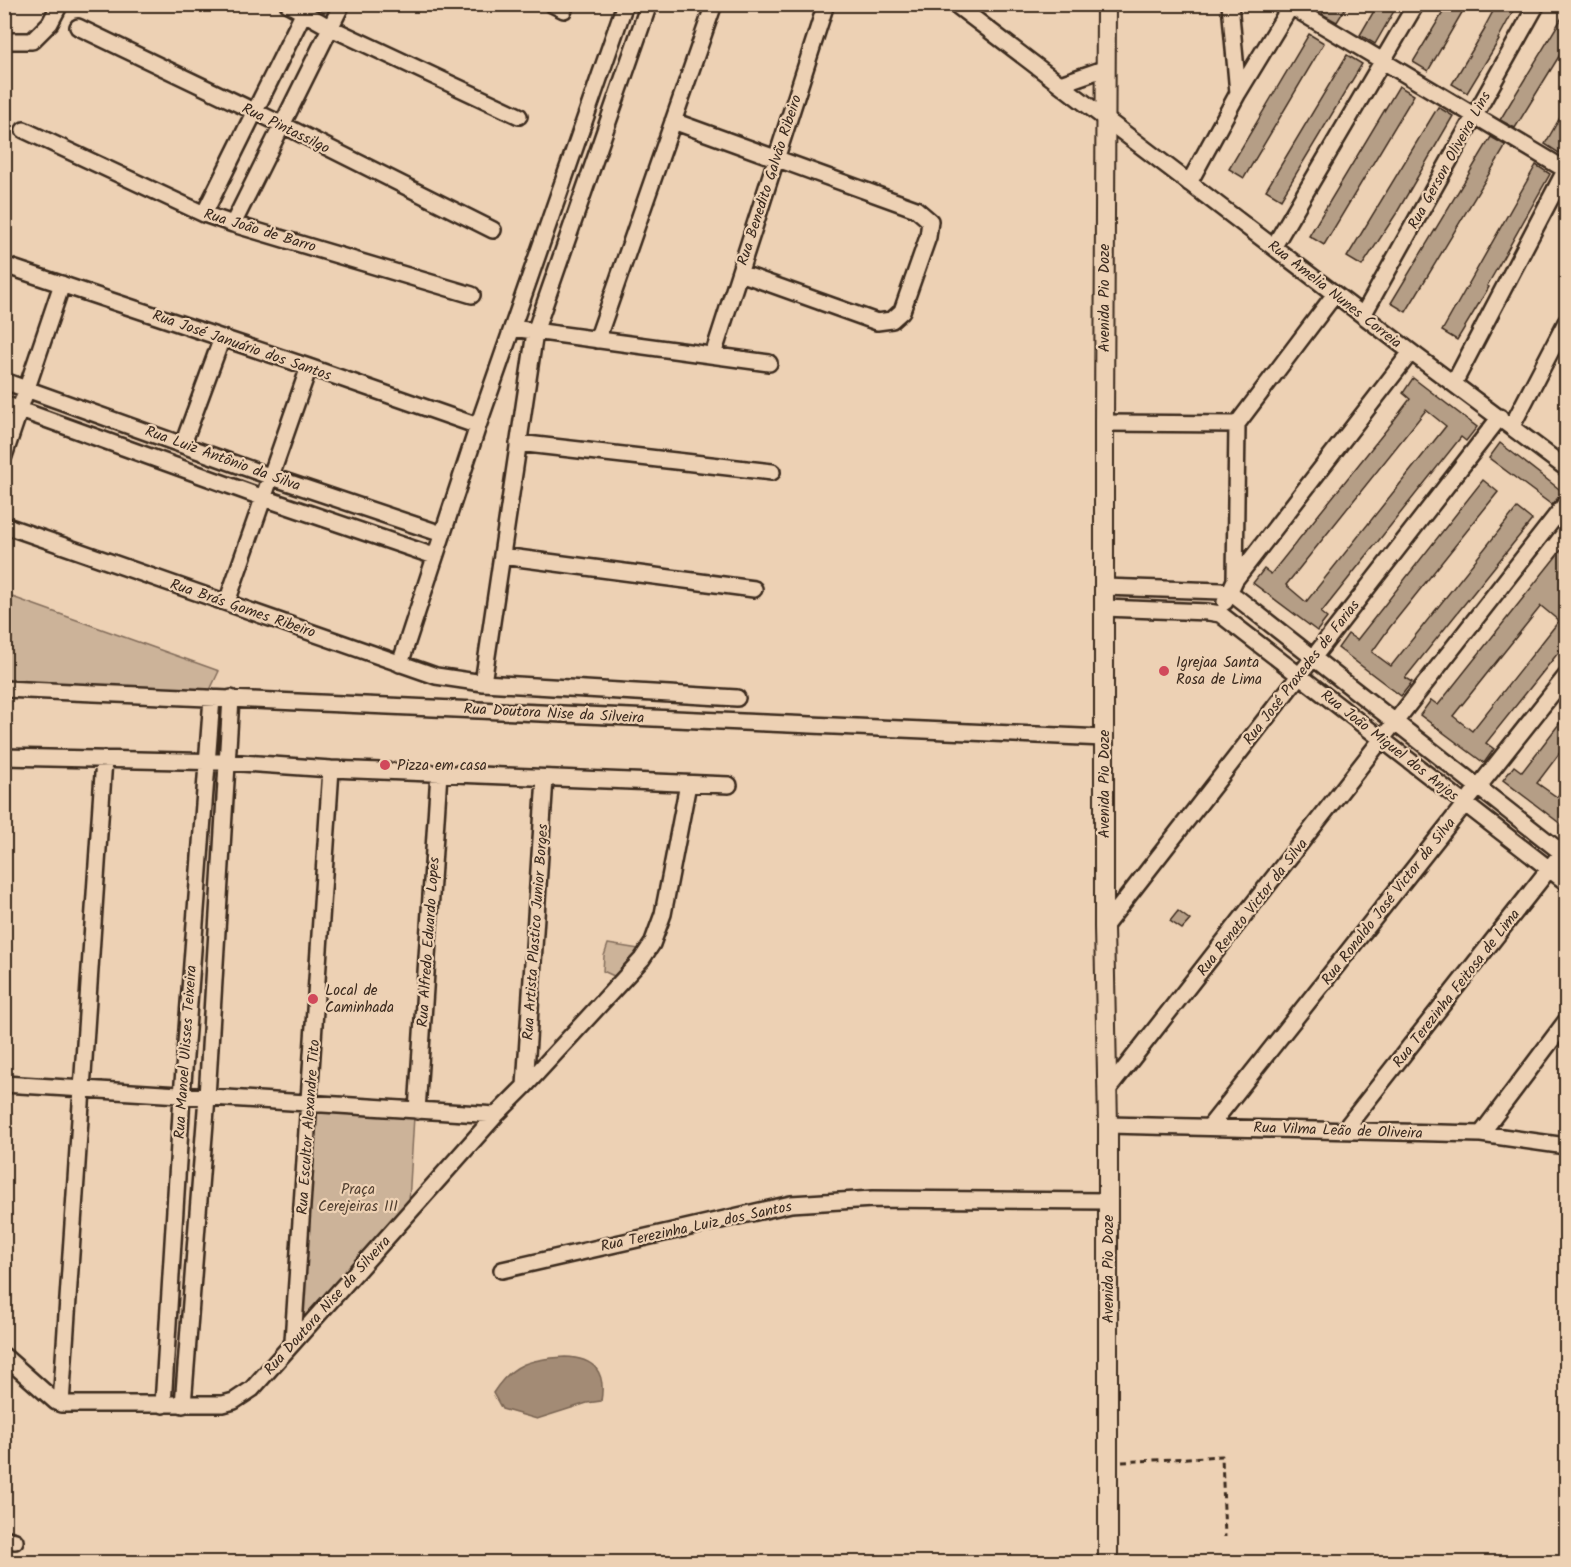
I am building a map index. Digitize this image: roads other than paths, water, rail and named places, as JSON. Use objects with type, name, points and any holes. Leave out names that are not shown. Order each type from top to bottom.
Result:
[{"type":"street","points":[[4,41],[32,41],[50,24],[60,4]]},
{"type":"street","points":[[288,4],[307,9],[331,28],[519,116]]},
{"type":"street","points":[[233,224],[342,4]]},
{"type":"street","points":[[400,664],[478,426],[625,4]]},
{"type":"street","points":[[483,683],[535,332],[649,4]]},
{"type":"street","points":[[597,340],[714,4]]},
{"type":"street","name":"Rua Benedito Galvão Ribeiro","points":[[713,355],[826,4]]},
{"type":"street","name":"Rua Amelia Nunes Correia","points":[[955,4],[1566,468]]},
{"type":"street","name":"Avenida Pio Doze","points":[[1106,4],[1104,927],[1108,1125],[1108,1563]]},
{"type":"street","points":[[1230,4],[1238,93]]},
{"type":"street","points":[[1274,246],[1416,4]]},
{"type":"street","name":"Rua Gerson Oliveira Lins","points":[[1363,315],[1537,4]]},
{"type":"street","points":[[1189,183],[1290,5],[1566,170],[1454,383]]},
{"type":"street","points":[[204,214],[307,9]]},
{"type":"street","name":"Rua Pintassilgo","points":[[78,27],[283,125],[493,230]]},
{"type":"street","points":[[1060,84],[1106,68]]},
{"type":"street","points":[[600,75],[621,82]]},
{"type":"street","points":[[673,121],[916,209],[930,221],[928,237],[902,311],[892,320],[878,322],[740,273]]},
{"type":"street","name":"Rua João de Barro","points":[[24,130],[204,214],[472,295]]},
{"type":"street","name":"Rua José Januário dos Santos","points":[[4,265],[478,426]]},
{"type":"street","points":[[4,456],[62,284]]},
{"type":"street","points":[[1232,586],[1237,424],[1335,294]]},
{"type":"street","name":"Rua José Praxedes de Farias","points":[[1104,927],[1299,674],[1506,422],[1566,322]]},
{"type":"street","points":[[512,328],[768,363]]},
{"type":"street","points":[[183,444],[222,338]]},
{"type":"street","points":[[1104,608],[1220,614],[1232,586],[1411,352]]},
{"type":"street","points":[[227,603],[309,367]]},
{"type":"street","name":"Rua Luiz Antônio da Silva","points":[[4,381],[272,477],[442,534]]},
{"type":"street","name":"Rua Luiz Antônio da Silva","points":[[4,404],[264,498],[434,556]]},
{"type":"street","points":[[1104,423],[1237,424]]},
{"type":"street","points":[[518,442],[772,472]]},
{"type":"street","name":"Rua Renato Victor da Silva","points":[[1107,1091],[1566,503]]},
{"type":"street","name":"Rua Brás Gomes Ribeiro","points":[[4,525],[436,676],[483,683],[737,698]]},
{"type":"street","points":[[502,556],[754,589]]},
{"type":"street","points":[[1104,586],[1221,591],[1232,586]]},
{"type":"street","name":"Rua João Miguel dos Anjos","points":[[1232,586],[1313,657],[1565,851]]},
{"type":"street","name":"Rua João Miguel dos Anjos","points":[[1220,614],[1566,882]]},
{"type":"street","name":"Rua Ronaldo José Victor da Silva","points":[[1210,1126],[1566,676]]},
{"type":"street","name":"Rua Doutora Nise da Silveira","points":[[4,689],[1104,738]]},
{"type":"street","name":"Rua Manoel Ulisses Teixeira","points":[[163,1405],[182,1096],[212,698]]},
{"type":"street","name":"Rua Manoel Ulisses Teixeira","points":[[183,1405],[207,1097],[231,698]]},
{"type":"street","points":[[4,757],[227,762],[331,769],[729,785]]},
{"type":"street","points":[[61,1404],[104,759]]},
{"type":"street","name":"Rua Escultor Alexandre Tito","points":[[294,1341],[331,769]]},
{"type":"street","name":"Rua Alfredo Eduardo Lopes","points":[[417,1111],[439,773]]},
{"type":"street","name":"Rua Artista Plastico Junior Borges","points":[[525,1086],[545,778]]},
{"type":"street","name":"Rua Doutora Nise da Silveira","points":[[183,1405],[223,1404],[234,1401],[252,1389],[496,1115],[642,959],[652,944],[663,914],[688,784]]},
{"type":"street","name":"Rua Terezinha Feitosa de Lima","points":[[1345,1130],[1549,868],[1565,851]]},
{"type":"street","points":[[1481,1134],[1566,1022]]},
{"type":"street","points":[[4,1084],[496,1115]]},
{"type":"street","name":"Rua Vilma Leão de Oliveira","points":[[1108,1125],[1481,1134],[1566,1146]]},
{"type":"street","name":"Rua Terezinha Luiz dos Santos","points":[[502,1270],[791,1204],[873,1199],[1108,1201]]},
{"type":"street","points":[[4,1356],[61,1404],[183,1405]]},
{"type":"place","name":"Igrejaa Santa Rosa de Lima","points":[[1164,671]]},
{"type":"place","name":"Pizza em casa","points":[[385,765]]},
{"type":"place","name":"Local de Caminhada","points":[[313,999]]},
{"type":"park label","name":"Praça Cerejeiras III","points":[[358,1198]]}]
